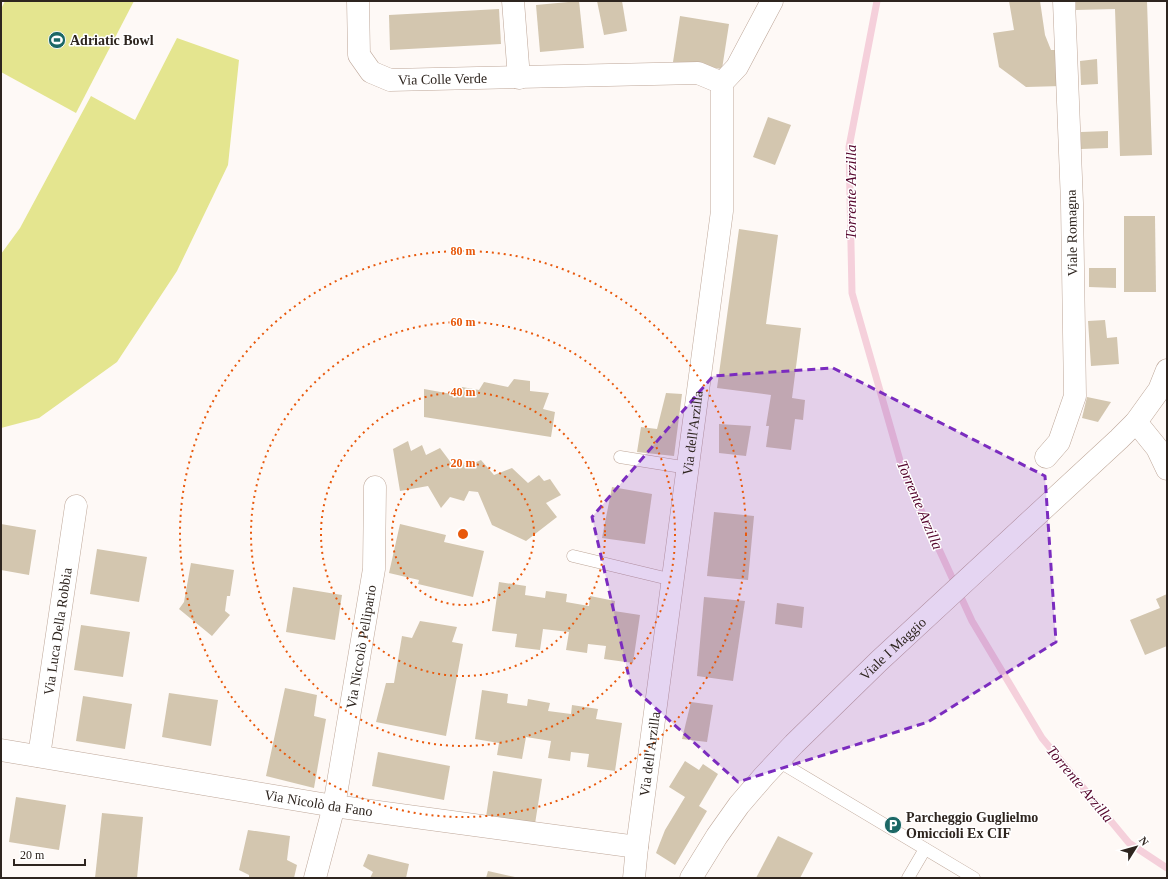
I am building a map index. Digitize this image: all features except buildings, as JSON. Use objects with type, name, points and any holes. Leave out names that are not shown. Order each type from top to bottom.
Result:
[{"type":"street","name":"Via Colle Verde","points":[[358,1],[359,55],[371,72],[390,80],[698,73],[722,83]]},
{"type":"street","points":[[513,1],[520,78]]},
{"type":"street","points":[[722,83],[737,66],[772,1]]},
{"type":"street","name":"Viale Romagna","points":[[1046,457],[1060,442],[1075,396],[1072,204],[1064,1]]},
{"type":"street","name":"Via dell'Arzilla","points":[[634,878],[722,211],[722,83]]},
{"type":"street","points":[[1167,370],[1158,390],[1136,422],[1157,448],[1167,469]]},
{"type":"street","name":"Viale I Maggio","points":[[691,878],[729,819],[751,791],[811,726],[1136,422]]},
{"type":"street","name":"Via Niccolò Pellipario","points":[[315,878],[334,806],[374,569],[375,487]]},
{"type":"street","name":"Via Luca Della Robbia","points":[[39,756],[76,506]]},
{"type":"street","name":"Via Nicolò da Fano","points":[[1,750],[334,806],[637,847]]},
{"type":"lane","points":[[620,457],[688,468]]},
{"type":"lane","points":[[573,556],[673,580]]},
{"type":"lane","points":[[778,761],[974,878]]},
{"type":"lane","points":[[908,878],[925,849]]},
{"type":"highlighted area","points":[[833,368],[1045,476],[1056,642],[928,722],[738,782],[631,686],[592,517],[713,376]]},
{"type":"green space","name":"Adriatic Bowl","points":[[5,1],[134,1],[76,113],[1,72],[1,9]]},
{"type":"green space","points":[[177,38],[239,60],[228,165],[177,271],[117,362],[39,418],[1,428],[1,254],[20,228],[91,96],[135,120]]},
{"type":"waterway","name":"Torrente Arzilla","points":[[877,1],[849,147],[852,293],[903,471],[972,621],[1042,738],[1129,843],[1167,868]]},
{"type":"place","name":"Adriatic Bowl","points":[[57,40]]},
{"type":"place","name":"Parcheggio Guglielmo Omiccioli Ex CIF","points":[[893,825]]}]
